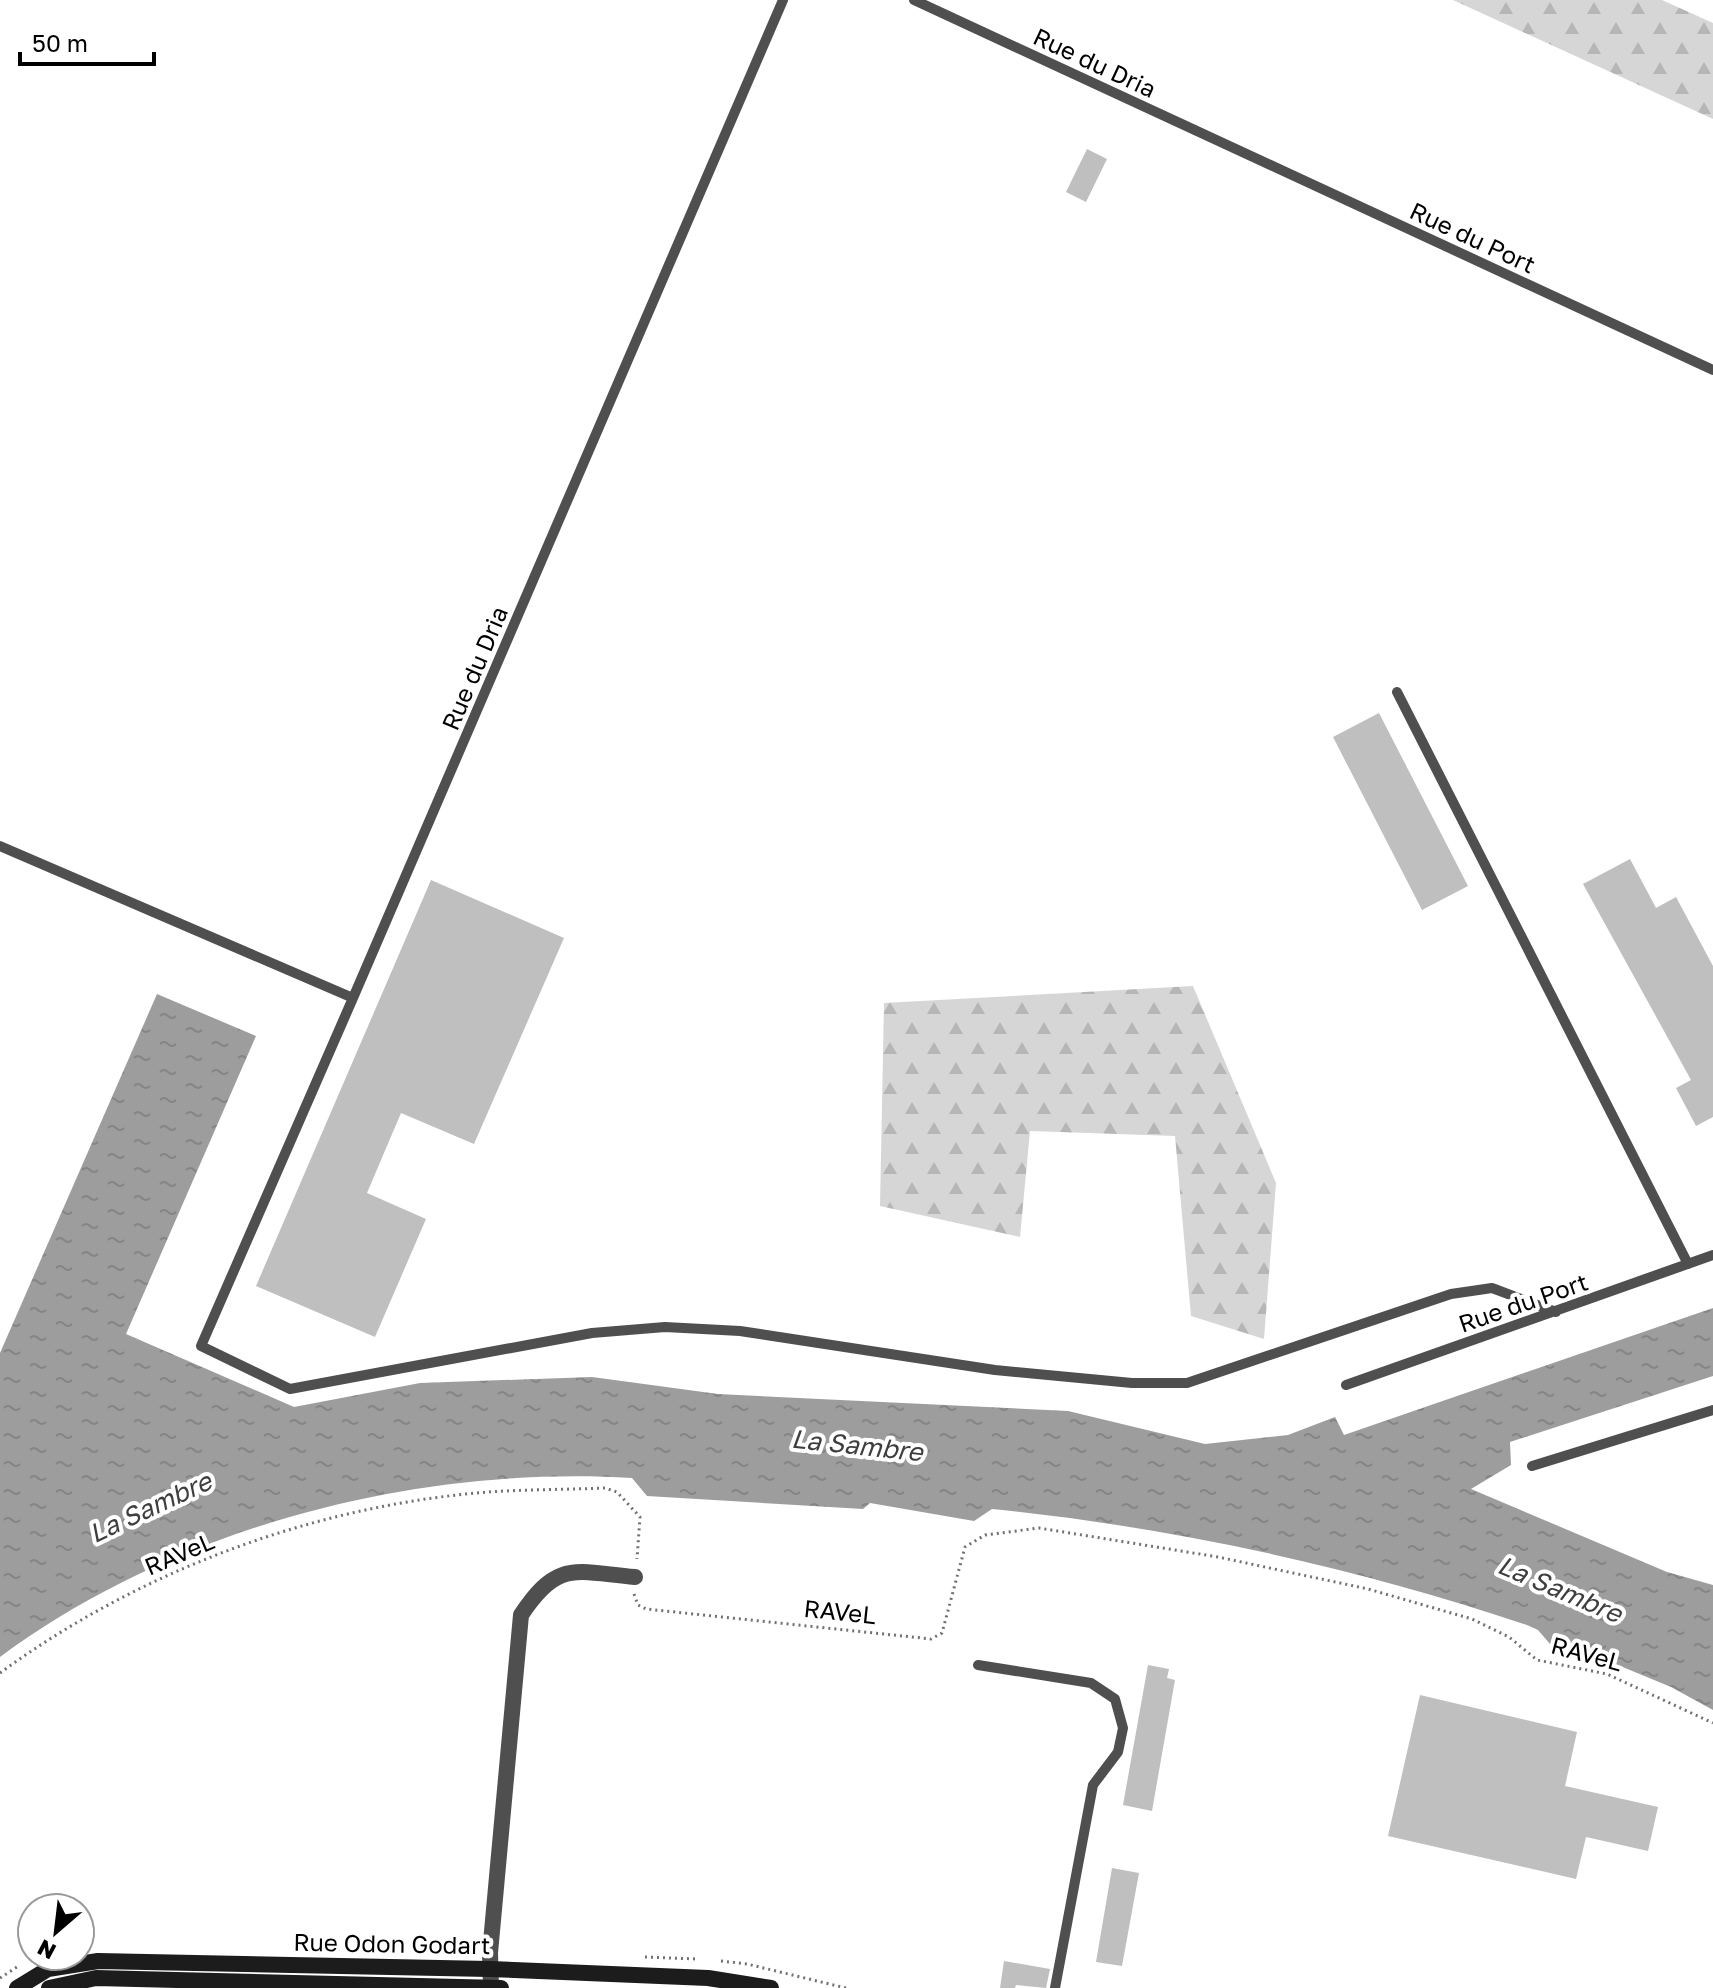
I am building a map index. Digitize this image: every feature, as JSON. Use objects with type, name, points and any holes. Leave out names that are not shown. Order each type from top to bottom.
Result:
[{"type":"main road","name":"Rue Odon Godart","points":[[17,1988],[48,1969],[98,1961],[489,1969],[708,1978],[771,1988]]},
{"type":"main road","name":"Rue Odon Godart","points":[[49,1988],[96,1978],[501,1988]]},
{"type":"street","points":[[491,1988],[489,1969],[521,1615],[541,1586],[567,1571],[635,1577]]},
{"type":"lane","name":"Rue du Dria","points":[[783,0],[201,1346],[290,1389],[592,1333],[665,1327],[740,1331],[995,1370],[1132,1383],[1187,1383],[1451,1294],[1492,1288],[1556,1312]]},
{"type":"lane","name":"Rue du Dria","points":[[914,0],[1215,139]]},
{"type":"lane","name":"Rue du Port","points":[[1215,139],[1713,370]]},
{"type":"lane","points":[[1397,692],[1688,1264]]},
{"type":"lane","points":[[0,846],[353,998]]},
{"type":"lane","name":"Rue du Port","points":[[1346,1385],[1713,1255]]},
{"type":"lane","points":[[1532,1466],[1713,1410]]},
{"type":"lane","points":[[978,1665],[1091,1683],[1115,1699],[1123,1728],[1118,1752],[1093,1785],[1055,1988]]},
{"type":"path","name":"RAVeL","points":[[0,1673],[69,1627],[152,1583],[253,1543],[356,1514],[466,1494],[605,1488],[617,1492],[640,1517],[634,1597],[638,1605],[646,1609],[931,1639],[942,1633],[965,1547],[985,1535],[1039,1528],[1218,1557],[1368,1589],[1472,1619],[1509,1637],[1537,1660],[1607,1674],[1713,1723]]},
{"type":"green space","points":[[1453,0],[1662,0],[1713,23],[1713,119]]},
{"type":"green space","points":[[1193,986],[1276,1183],[1264,1339],[1191,1316],[1175,1136],[1030,1131],[1020,1237],[880,1206],[884,1003]]},
{"type":"water","name":"La Sambre","points":[[157,994],[256,1036],[126,1334],[294,1407],[420,1383],[592,1377],[718,1394],[1068,1411],[1205,1444],[1288,1435],[1335,1417],[1344,1435],[1713,1308],[1713,1376],[1510,1442],[1511,1465],[1471,1489],[1667,1572],[1713,1585],[1713,1710],[1671,1687],[1584,1651],[1550,1644],[1538,1630],[1527,1625],[1396,1585],[1262,1552],[1127,1527],[992,1509],[974,1521],[870,1503],[863,1509],[647,1496],[632,1478],[550,1477],[466,1482],[383,1495],[301,1514],[220,1540],[142,1572],[69,1611],[0,1657],[0,1353]]},
{"type":"building","points":[[1087,149],[1107,159],[1086,202],[1066,192]]},
{"type":"building","points":[[1379,713],[1468,886],[1422,910],[1333,737]]},
{"type":"building","points":[[1630,859],[1656,908],[1676,897],[1713,966],[1713,1117],[1696,1126],[1676,1088],[1691,1080],[1583,884]]},
{"type":"building","points":[[431,880],[564,938],[474,1144],[401,1113],[367,1193],[426,1219],[375,1337],[256,1286]]},
{"type":"building","points":[[1148,1665],[1169,1669],[1167,1678],[1175,1680],[1152,1811],[1123,1805]]},
{"type":"building","points":[[1420,1695],[1577,1732],[1565,1786],[1658,1807],[1648,1851],[1586,1837],[1576,1879],[1388,1836]]},
{"type":"building","points":[[1112,1868],[1139,1873],[1122,1966],[1096,1962]]},
{"type":"building","points":[[1004,1961],[1050,1969],[1046,1988],[1016,1985],[1015,1988],[1000,1988]]}]
